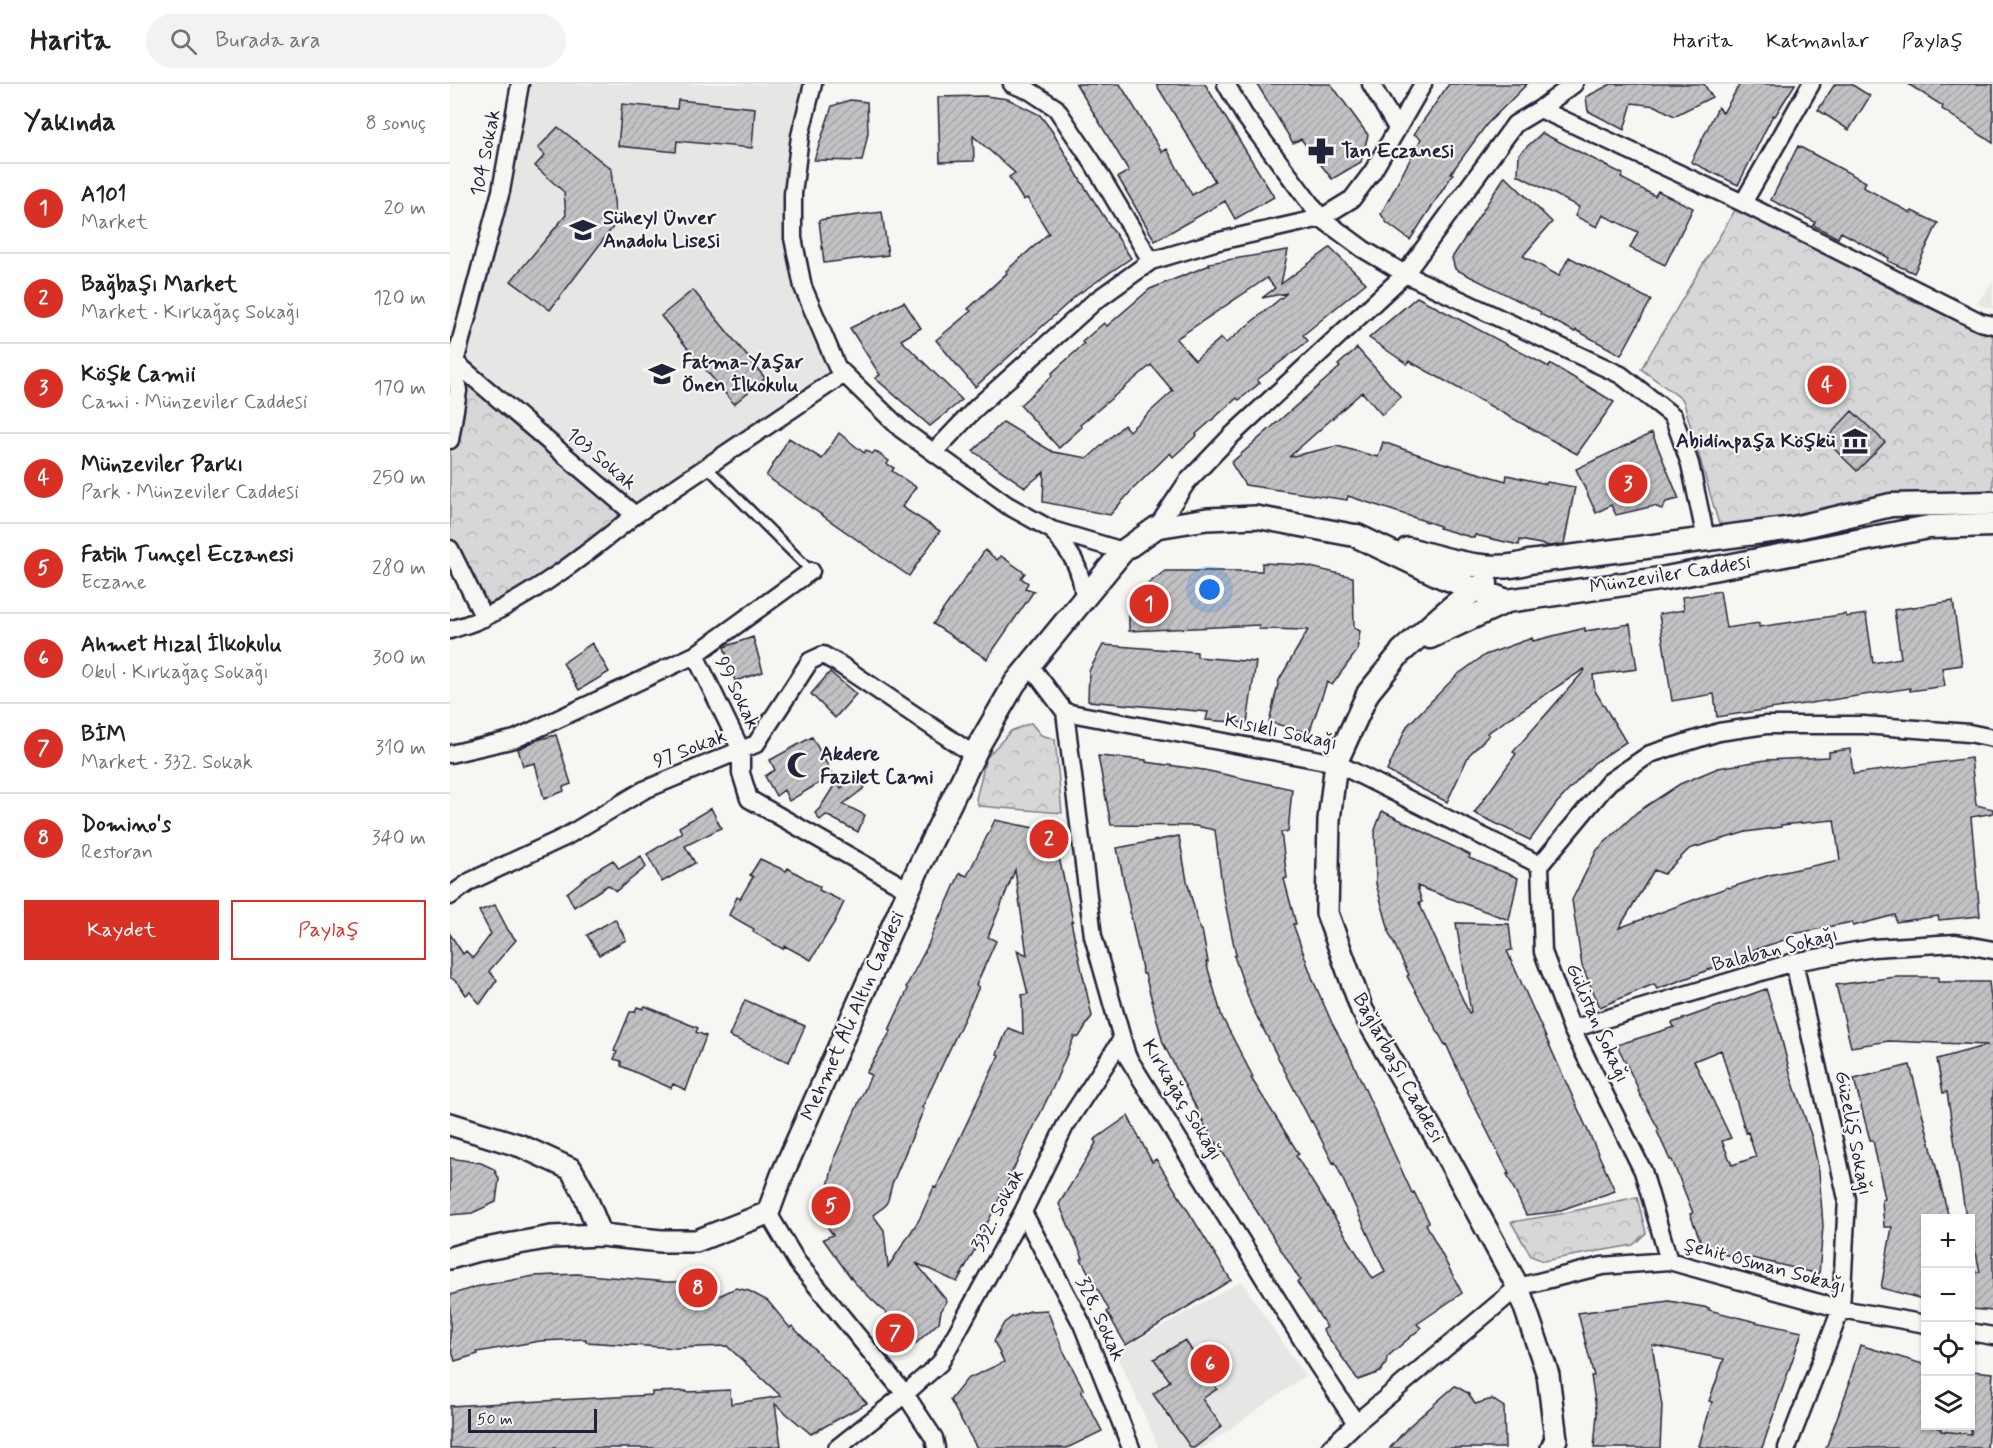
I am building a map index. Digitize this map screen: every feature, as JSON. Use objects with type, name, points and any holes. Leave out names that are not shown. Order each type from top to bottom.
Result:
[{"type":"main road","name":"Münzeviler Caddesi","points":[[1358,536],[1464,564],[1513,568],[1529,562],[1794,528],[1891,505],[1993,503]]},
{"type":"main road","name":"Münzeviler Caddesi","points":[[1358,536],[1443,577],[1507,601],[1666,578],[1929,527],[1993,525]]},
{"type":"main road","points":[[1507,601],[1513,568]]},
{"type":"main road","name":"Bağlarbaşı Caddesi","points":[[1402,651],[1475,589],[1513,568]]},
{"type":"main road","points":[[1441,617],[1448,593],[1443,577]]},
{"type":"main road","name":"Bağlarbaşı Caddesi","points":[[1402,651],[1507,601]]},
{"type":"street","name":"104 Sokak","points":[[450,440],[458,391],[455,363],[501,191],[520,84]]},
{"type":"street","points":[[813,84],[800,136],[793,194],[793,238],[803,286],[837,367],[901,429],[1007,505],[1052,530],[1123,550]]},
{"type":"street","points":[[1012,84],[1030,90],[1056,108],[1093,163],[1152,261]]},
{"type":"street","points":[[1226,84],[1244,115],[1321,218],[1363,249],[1405,274],[1621,375],[1673,416],[1690,464],[1706,539]]},
{"type":"street","points":[[1371,84],[1397,128]]},
{"type":"street","points":[[934,452],[977,407],[1094,302],[1152,261],[1215,242],[1321,218],[1352,199],[1372,171],[1423,84]]},
{"type":"street","points":[[1157,527],[1187,482],[1232,436],[1405,274],[1515,124],[1575,84]]},
{"type":"street","points":[[1743,203],[1811,84]]},
{"type":"street","points":[[1540,109],[1743,203],[1980,322],[1993,325]]},
{"type":"street","name":"103 Sokak","points":[[450,630],[484,618],[528,593],[582,558],[635,515],[455,363]]},
{"type":"street","points":[[635,515],[844,374]]},
{"type":"street","name":"Münzeviler Caddesi","points":[[1123,550],[1157,527],[1207,519],[1256,517],[1358,536]]},
{"type":"street","points":[[1052,530],[1074,558],[1082,578],[1084,598]]},
{"type":"street","points":[[450,549],[484,618]]},
{"type":"street","name":"Mehmet Ali Altın Caddesi","points":[[768,1213],[782,1175],[909,890],[974,755],[1015,683],[1123,550]]},
{"type":"street","points":[[450,754],[515,739],[695,655],[811,572]]},
{"type":"street","name":"Bağlarbaşı Caddesi","points":[[1402,651],[1368,693],[1336,763],[1329,820],[1327,913],[1362,1010],[1443,1149],[1518,1287],[1548,1375],[1556,1439],[1552,1448]]},
{"type":"street","name":"99 Sokak","points":[[695,655],[741,750]]},
{"type":"street","points":[[741,750],[756,744],[810,661],[823,656],[839,664],[974,755]]},
{"type":"street","name":"Kırkağaç Sokağı","points":[[1029,664],[1065,712],[1093,936],[1127,1056],[1317,1364],[1356,1423]]},
{"type":"street","name":"Kısıklı Sokağı","points":[[1065,712],[1336,763],[1540,865]]},
{"type":"street","points":[[1540,865],[1609,782],[1650,754],[1719,732],[1766,725],[1863,725],[1969,733],[1993,738]]},
{"type":"street","name":"97 Sokak","points":[[450,896],[471,881],[565,837],[644,790],[741,750],[741,772],[749,799],[909,890]]},
{"type":"street","name":"Gülistan Sokağı","points":[[1540,865],[1543,952],[1572,1029],[1643,1171],[1669,1261]]},
{"type":"street","points":[[450,879],[484,875]]},
{"type":"street","name":"Balaban Sokağı","points":[[1572,1029],[1794,962],[1873,948],[1956,943],[1993,950]]},
{"type":"street","name":"Güzeliş Sokağı","points":[[1787,1448],[1841,1309],[1847,1199],[1794,962]]},
{"type":"street","name":"332. Sokak","points":[[837,1448],[905,1394],[939,1362],[1023,1212],[1065,1126],[1122,1039]]},
{"type":"street","points":[[450,1124],[521,1146],[571,1169],[602,1235]]},
{"type":"street","name":"328. Sokak","points":[[1023,1212],[1082,1323],[1131,1448]]},
{"type":"street","points":[[450,1258],[551,1237],[602,1235],[661,1241],[696,1241],[768,1213],[797,1262],[905,1394],[934,1438],[936,1448]]},
{"type":"street","name":"Şehit Osman Sokağı","points":[[1330,1448],[1356,1423],[1518,1287],[1602,1266],[1669,1261],[1841,1309],[1921,1323]]},
{"type":"street","points":[[1975,1333],[1993,1336]]},
{"type":"lane","points":[[707,467],[811,572]]},
{"type":"shaded area","points":[[520,84],[813,84],[793,238],[837,367],[639,504],[621,503],[455,363]]},
{"type":"shaded area","points":[[1993,281],[1993,309],[1977,304]]},
{"type":"shaded area","points":[[1241,1281],[1305,1376],[1203,1448],[1159,1448],[1116,1353]]},
{"type":"green space","points":[[1738,205],[1909,299],[1993,336],[1993,499],[1722,535],[1683,400],[1641,369]]},
{"type":"green space","points":[[464,367],[621,503],[639,504],[582,558],[484,618],[450,549],[450,440]]},
{"type":"green space","points":[[1031,723],[1041,735],[1055,739],[1062,813],[979,806],[976,799],[986,758],[1011,731]]},
{"type":"green space","points":[[1637,1197],[1646,1233],[1633,1245],[1543,1261],[1531,1256],[1511,1222],[1560,1214]]},
{"type":"building","points":[[1076,84],[1120,84],[1162,152],[1167,149],[1192,195],[1215,181],[1156,84],[1205,84],[1274,197],[1235,219],[1225,201],[1155,241],[1118,177],[1129,171]]},
{"type":"building","points":[[1257,84],[1331,84],[1368,135],[1361,162],[1332,179],[1301,139],[1293,143]]},
{"type":"building","points":[[1449,84],[1527,84],[1487,124],[1451,173],[1453,174],[1410,240],[1387,223],[1381,214],[1421,139],[1414,134]]},
{"type":"building","points":[[1611,84],[1704,84],[1712,97],[1674,116],[1656,106],[1632,103],[1624,130],[1588,111],[1586,97]]},
{"type":"building","points":[[1740,84],[1795,84],[1775,116],[1773,115],[1738,185],[1691,162],[1718,107],[1723,113]]},
{"type":"building","points":[[1835,84],[1851,84],[1870,96],[1849,130],[1818,110]]},
{"type":"building","points":[[1908,84],[1993,84],[1993,143],[1942,109],[1943,106]]},
{"type":"building","points":[[985,96],[1008,99],[1040,115],[1131,258],[1077,295],[975,387],[936,340],[971,311],[968,309],[1049,233],[1027,198],[1023,200],[1009,177],[1015,173],[973,136],[974,161],[940,162],[938,97]]},
{"type":"building","points":[[678,100],[755,108],[752,148],[677,141],[676,152],[618,146],[622,104],[677,109]]},
{"type":"building","points":[[850,100],[867,102],[868,133],[862,161],[814,160],[832,106]]},
{"type":"building","points":[[558,127],[611,169],[616,223],[550,310],[511,281],[566,215],[564,192],[535,166],[545,155],[538,148]]},
{"type":"building","points":[[1542,133],[1623,174],[1621,178],[1655,196],[1658,191],[1693,208],[1665,265],[1630,248],[1638,232],[1603,215],[1597,227],[1575,216],[1579,207],[1518,175],[1519,154]]},
{"type":"building","points":[[1798,146],[1866,182],[1863,187],[1911,213],[1912,211],[1938,223],[1914,273],[1888,261],[1889,258],[1841,232],[1838,238],[1813,225],[1815,222],[1771,200]]},
{"type":"building","points":[[1505,176],[1552,222],[1523,256],[1559,276],[1569,257],[1651,300],[1621,355],[1455,269],[1452,258]]},
{"type":"building","points":[[882,212],[888,255],[824,263],[819,220]]},
{"type":"building","points":[[1330,248],[1366,283],[1303,335],[1308,341],[1257,380],[1260,383],[1239,400],[1237,398],[1173,457],[1170,453],[1110,515],[1043,502],[1044,472],[1025,487],[973,451],[1003,422],[1053,452],[1088,458],[1124,425],[1129,431],[1173,391],[1151,365],[1080,425],[1082,427],[1059,448],[1020,405],[1084,344],[1082,342],[1104,323],[1107,326],[1150,289],[1210,265],[1209,263],[1288,250],[1281,284]],"holes":[[[1267,278],[1275,288],[1262,298],[1287,293],[1226,343],[1221,338],[1195,360],[1176,339]]]},
{"type":"building","points":[[693,290],[765,378],[734,404],[661,316]]},
{"type":"building","points":[[1417,297],[1549,367],[1551,364],[1614,402],[1577,454],[1409,361],[1407,364],[1369,338]]},
{"type":"building","points":[[904,302],[921,328],[901,340],[962,400],[930,426],[875,378],[880,375],[850,328]]},
{"type":"building","points":[[1357,348],[1401,397],[1382,415],[1362,392],[1289,457],[1337,446],[1378,457],[1383,442],[1440,462],[1506,481],[1507,475],[1546,484],[1547,482],[1575,487],[1564,544],[1550,546],[1520,540],[1519,545],[1475,535],[1474,538],[1348,496],[1347,500],[1245,485],[1231,463],[1340,367],[1338,365]]},
{"type":"building","name":"Abidinpaşa Köşkü","points":[[1852,411],[1885,442],[1857,471],[1825,440]]},
{"type":"building","points":[[839,433],[864,453],[866,450],[872,454],[875,451],[889,461],[887,464],[894,468],[892,471],[916,487],[902,507],[940,531],[909,576],[766,476],[789,438],[822,459]]},
{"type":"building","points":[[1652,433],[1679,499],[1666,502],[1662,509],[1654,506],[1616,515],[1611,505],[1596,513],[1576,469]]},
{"type":"building","points":[[985,550],[997,560],[1001,556],[1025,573],[1021,578],[1028,583],[1025,588],[1034,591],[987,659],[933,624]]},
{"type":"building","points":[[1262,563],[1302,565],[1353,577],[1354,628],[1360,631],[1357,651],[1332,685],[1327,682],[1309,733],[1269,722],[1279,680],[1308,630],[1259,629],[1259,625],[1129,631],[1129,612],[1144,587],[1165,571],[1262,571]]},
{"type":"building","points":[[1720,591],[1726,628],[1759,623],[1759,627],[1846,614],[1846,617],[1866,614],[1873,663],[1901,658],[1894,610],[1953,601],[1962,665],[1942,668],[1945,686],[1910,691],[1910,688],[1717,717],[1714,694],[1672,701],[1659,614],[1684,610],[1682,597]]},
{"type":"building","points":[[1630,624],[1637,669],[1593,675],[1595,691],[1626,742],[1594,763],[1556,804],[1530,840],[1474,813],[1516,754],[1513,752],[1584,669],[1487,733],[1489,735],[1469,755],[1447,802],[1387,771],[1407,726],[1457,675],[1485,655],[1532,638],[1533,641],[1585,628],[1585,631]]},
{"type":"building","points":[[753,637],[763,672],[735,681],[724,647]]},
{"type":"building","points":[[592,643],[609,672],[579,690],[563,663]]},
{"type":"building","points":[[1103,645],[1197,652],[1197,657],[1256,662],[1247,723],[1206,720],[1208,712],[1088,701],[1089,671]]},
{"type":"building","points":[[830,672],[856,694],[835,718],[811,694]]},
{"type":"building","points":[[556,735],[571,784],[563,787],[564,791],[544,799],[535,763],[523,766],[518,749],[537,740]]},
{"type":"building","name":"Akdere Fazilet Cami","points":[[812,737],[833,775],[789,801],[784,790],[776,796],[765,776],[775,770],[770,760]]},
{"type":"building","points":[[1850,749],[1853,774],[1971,758],[1976,805],[1993,809],[1993,813],[1971,817],[1980,916],[1939,920],[1938,916],[1896,922],[1895,915],[1853,926],[1852,922],[1793,934],[1794,937],[1753,950],[1754,952],[1698,974],[1657,989],[1654,984],[1600,1007],[1582,966],[1572,900],[1597,850],[1637,812],[1680,784],[1718,768],[1766,760],[1829,757],[1829,752]],"holes":[[[1834,820],[1840,860],[1770,875],[1728,887],[1619,928],[1654,870],[1664,874],[1689,849],[1746,832],[1781,827],[1781,825]]]},
{"type":"building","points":[[1098,756],[1146,760],[1146,762],[1204,770],[1292,789],[1288,832],[1281,832],[1287,878],[1284,879],[1296,924],[1293,924],[1313,980],[1332,1023],[1349,1054],[1412,1193],[1414,1192],[1429,1222],[1426,1224],[1462,1293],[1417,1324],[1421,1328],[1387,1357],[1386,1364],[1380,1372],[1358,1380],[1323,1330],[1327,1327],[1297,1282],[1300,1280],[1202,1121],[1163,1043],[1145,974],[1143,974],[1117,848],[1179,836],[1187,881],[1200,930],[1202,930],[1208,962],[1206,962],[1222,1017],[1253,1077],[1251,1078],[1299,1154],[1296,1156],[1373,1279],[1385,1272],[1335,1162],[1333,1163],[1311,1122],[1251,1005],[1234,956],[1236,955],[1223,893],[1215,830],[1196,826],[1111,825]]},
{"type":"building","points":[[859,772],[866,780],[863,789],[843,804],[865,815],[858,832],[826,815],[820,820],[815,813],[837,781],[841,788]]},
{"type":"building","points":[[711,808],[721,828],[685,846],[695,863],[662,882],[647,854],[682,833],[679,827]]},
{"type":"building","points":[[1382,811],[1470,855],[1469,858],[1518,878],[1509,920],[1417,886],[1422,902],[1419,903],[1469,1013],[1471,1012],[1456,923],[1509,924],[1512,950],[1507,951],[1615,1191],[1555,1212],[1526,1215],[1507,1174],[1509,1174],[1446,1044],[1407,976],[1409,975],[1388,931],[1376,884],[1375,830]]},
{"type":"building","points":[[995,820],[1053,830],[1092,1016],[1079,1037],[1074,1037],[1054,1085],[957,1282],[916,1263],[947,1301],[941,1311],[939,1322],[912,1347],[888,1323],[892,1319],[854,1282],[823,1239],[833,1235],[821,1217],[835,1156],[871,1075],[866,1073],[891,1031],[889,1030],[908,989],[906,987],[928,945],[960,873],[967,876]],"holes":[[[1015,870],[1027,955],[1017,950],[1028,994],[1022,995],[1023,1034],[1008,1028],[997,1054],[999,1055],[936,1188],[934,1187],[919,1220],[888,1267],[884,1230],[873,1215],[885,1206],[888,1200],[892,1184],[924,1109],[922,1108],[979,987],[976,985],[996,941],[988,937]]]},
{"type":"building","points":[[641,856],[646,867],[616,891],[608,885],[574,907],[567,893],[593,872],[613,860],[619,869]]},
{"type":"building","points":[[760,859],[786,871],[788,868],[820,887],[819,890],[844,902],[811,960],[785,946],[783,949],[729,915],[737,897],[740,899],[753,877],[750,875]]},
{"type":"building","points":[[495,905],[516,940],[489,971],[497,980],[480,1004],[470,992],[466,995],[459,984],[450,977],[450,934],[463,954],[466,951],[473,958],[491,934],[479,911]]},
{"type":"building","points":[[615,919],[626,940],[599,955],[587,935]]},
{"type":"building","points":[[1896,977],[1938,977],[1938,982],[1989,982],[1993,1015],[1993,1311],[1975,1309],[1975,1272],[1980,1272],[1975,1248],[1975,1214],[1965,1214],[1947,1092],[1943,1093],[1937,1059],[1988,1045],[1889,1041],[1851,1047],[1836,985]]},
{"type":"building","points":[[1766,989],[1792,1080],[1812,1138],[1819,1172],[1823,1226],[1819,1274],[1707,1250],[1701,1242],[1690,1214],[1693,1213],[1672,1160],[1670,1160],[1657,1131],[1659,1130],[1617,1045],[1674,1027],[1672,1023]],"holes":[[[1721,1050],[1746,1133],[1748,1132],[1756,1157],[1732,1165],[1722,1141],[1731,1138],[1694,1061]]]},
{"type":"building","points":[[745,1000],[805,1026],[789,1062],[729,1036]]},
{"type":"building","points":[[645,1006],[698,1028],[696,1032],[706,1036],[686,1090],[673,1084],[671,1088],[621,1066],[621,1061],[614,1059],[617,1052],[614,1051],[630,1012],[635,1012],[637,1007],[643,1009]]},
{"type":"building","points":[[1910,1065],[1948,1214],[1921,1214],[1921,1299],[1881,1288],[1892,1227],[1884,1227],[1882,1200],[1885,1199],[1873,1140],[1870,1140],[1854,1079]]},
{"type":"building","points":[[1128,1116],[1152,1162],[1156,1159],[1231,1280],[1126,1345],[1081,1259],[1083,1258],[1059,1204],[1096,1143],[1094,1140]]},
{"type":"building","points":[[450,1158],[481,1163],[494,1169],[499,1179],[496,1202],[472,1213],[450,1215]]},
{"type":"building","points":[[577,1274],[667,1282],[714,1281],[712,1299],[736,1288],[749,1291],[768,1301],[790,1328],[792,1326],[867,1403],[811,1434],[775,1404],[781,1446],[756,1448],[450,1448],[450,1406],[652,1395],[652,1392],[730,1390],[731,1404],[781,1396],[727,1346],[675,1348],[586,1342],[586,1339],[540,1341],[477,1352],[478,1354],[455,1361],[450,1345],[450,1295],[475,1287],[534,1276]]},
{"type":"building","points":[[1669,1301],[1709,1308],[1709,1310],[1802,1332],[1762,1448],[1699,1446],[1712,1402],[1709,1401],[1724,1359],[1652,1345],[1662,1406],[1660,1448],[1594,1448],[1597,1414],[1591,1376],[1594,1376],[1578,1313]]},
{"type":"building","points":[[1047,1310],[1063,1350],[1084,1390],[1081,1391],[1102,1431],[1067,1448],[977,1448],[950,1400],[967,1379],[1004,1362],[994,1341],[1004,1323],[1012,1317],[1030,1311]]},
{"type":"building","points":[[1185,1340],[1217,1389],[1202,1399],[1222,1426],[1194,1448],[1191,1448],[1153,1394],[1170,1381],[1154,1359]]},
{"type":"building","points":[[1860,1345],[1921,1363],[1921,1430],[1971,1434],[1971,1430],[1975,1430],[1975,1371],[1993,1373],[1987,1448],[1826,1448]]},
{"type":"building","points":[[1455,1386],[1468,1393],[1475,1404],[1492,1399],[1504,1407],[1505,1448],[1390,1448],[1408,1427]]},
{"type":"place","name":"Tan Eczanesi","points":[[1321,151]]},
{"type":"place","name":"Süheyl Ünver Anadolu Lisesi","points":[[583,230]]},
{"type":"place","name":"Fatma-Yaşar Önen İlkokulu","points":[[662,374]]},
{"type":"place","name":"Münzeviler Parkı","points":[[1827,385]]},
{"type":"place","name":"Abidinpaşa Köşkü","points":[[1855,441]]},
{"type":"place","name":"Köşk Camii","points":[[1628,484]]},
{"type":"place","name":"A101","points":[[1149,604]]},
{"type":"place","name":"Akdere Fazilet Cami","points":[[800,765]]},
{"type":"place","name":"Bağbaşı Market","points":[[1049,839]]},
{"type":"place","name":"Fatih Tunçel Eczanesi","points":[[831,1206]]},
{"type":"place","name":"Domino's","points":[[698,1288]]},
{"type":"place","name":"BİM","points":[[895,1333]]},
{"type":"place","name":"Ahmet Hızal İlkokulu","points":[[1210,1364]]}]
